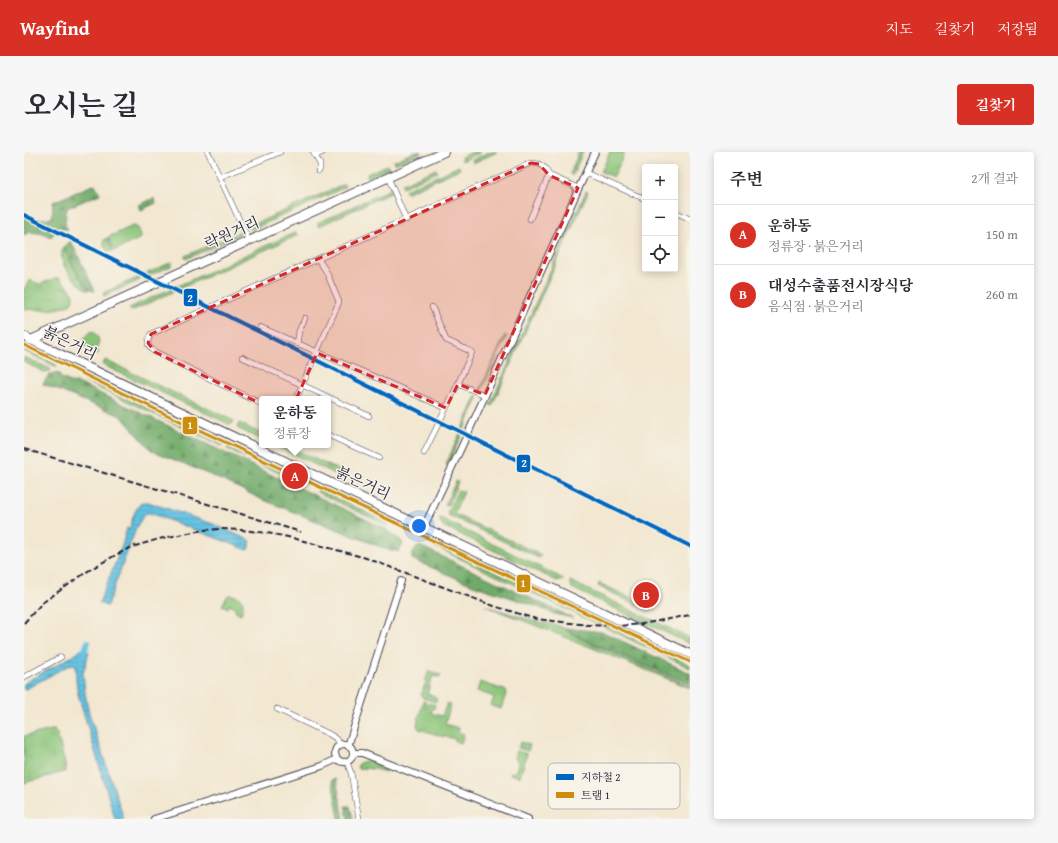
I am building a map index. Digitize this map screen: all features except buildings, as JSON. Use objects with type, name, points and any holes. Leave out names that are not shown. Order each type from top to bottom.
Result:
[{"type":"main road","name":"락원거리","points":[[28,338],[249,241],[444,152]]},
{"type":"main road","name":"붉은거리","points":[[28,338],[88,368],[690,654]]},
{"type":"street","points":[[208,152],[249,241]]},
{"type":"street","points":[[220,177],[280,152]]},
{"type":"street","points":[[318,171],[320,169],[320,164],[314,154],[323,152]]},
{"type":"street","points":[[424,527],[595,152]]},
{"type":"street","points":[[259,403],[155,352],[148,344],[151,334],[531,163],[539,164],[545,168],[549,175],[578,188]]},
{"type":"street","points":[[586,173],[642,198]]},
{"type":"street","points":[[530,218],[549,175]]},
{"type":"street","points":[[388,178],[406,220]]},
{"type":"street","points":[[678,213],[690,219]]},
{"type":"street","points":[[297,396],[339,302],[326,271],[318,259]]},
{"type":"street","points":[[424,453],[472,352],[446,340],[432,307]]},
{"type":"street","points":[[297,344],[299,331],[305,318]]},
{"type":"street","points":[[260,327],[446,408]]},
{"type":"street","points":[[242,357],[326,396]]},
{"type":"street","points":[[458,384],[485,395]]},
{"type":"street","points":[[331,398],[369,416]]},
{"type":"street","points":[[331,436],[380,458]]},
{"type":"street","points":[[348,746],[401,581]]},
{"type":"street","points":[[24,677],[61,656]]},
{"type":"street","points":[[277,709],[329,734],[337,739],[340,745]]},
{"type":"street","points":[[340,745],[348,746],[353,753],[352,758],[347,762],[342,762],[337,759],[335,752],[340,745]]},
{"type":"street","points":[[353,753],[362,753],[528,819]]},
{"type":"street","points":[[154,819],[316,768],[337,759]]},
{"type":"street","points":[[347,762],[351,772],[360,819]]},
{"type":"highlighted area","points":[[531,163],[539,164],[549,175],[578,188],[485,395],[458,384],[446,408],[317,353],[288,417],[155,352],[148,343],[151,334]]},
{"type":"green space","points":[[414,152],[422,152],[395,164],[394,161]]},
{"type":"green space","points":[[473,152],[481,152],[462,161],[461,157]]},
{"type":"green space","points":[[489,152],[497,152],[473,163],[472,160]]},
{"type":"green space","points":[[579,152],[583,152],[572,176],[570,174]]},
{"type":"green space","points":[[610,152],[625,152],[614,177],[601,172]]},
{"type":"green space","points":[[387,165],[389,168],[368,178],[367,174]]},
{"type":"green space","points":[[459,166],[460,169],[406,193],[405,190]]},
{"type":"green space","points":[[436,169],[437,172],[403,187],[402,184]]},
{"type":"green space","points":[[95,184],[100,194],[67,208],[65,223],[67,230],[60,228],[51,237],[45,234],[30,232],[24,235],[24,216],[32,220],[52,218],[53,202]]},
{"type":"green space","points":[[344,184],[345,187],[253,229],[248,227]]},
{"type":"green space","points":[[391,189],[392,192],[319,226],[317,223]]},
{"type":"green space","points":[[586,191],[588,192],[523,337],[521,336]]},
{"type":"green space","points":[[154,198],[156,203],[141,210],[139,205]]},
{"type":"green space","points":[[133,226],[139,229],[141,238],[114,251],[108,237]]},
{"type":"green space","points":[[241,231],[239,235],[186,259],[185,256]]},
{"type":"green space","points":[[296,232],[298,235],[131,311],[129,308]]},
{"type":"green space","points":[[107,238],[113,251],[108,251],[104,245],[104,240]]},
{"type":"green space","points":[[71,241],[95,291],[89,290],[78,275],[63,247]]},
{"type":"green space","points":[[63,247],[78,275],[89,290],[86,290],[79,284],[65,268],[62,258]]},
{"type":"green space","points":[[172,262],[171,266],[143,277],[143,275]]},
{"type":"green space","points":[[139,277],[138,281],[104,296],[103,293]]},
{"type":"green space","points":[[59,278],[67,285],[72,292],[72,301],[68,305],[62,308],[45,310],[24,309],[24,290],[29,280],[40,284]]},
{"type":"green space","points":[[93,331],[99,340],[96,350],[99,352],[97,354],[86,348],[83,342],[85,337]]},
{"type":"green space","points":[[505,335],[507,336],[481,391],[480,390]]},
{"type":"green space","points":[[520,338],[522,339],[492,406],[490,405]]},
{"type":"green space","points":[[24,349],[56,364],[57,367],[24,351]]},
{"type":"green space","points":[[24,357],[51,369],[50,371],[44,372],[24,362]]},
{"type":"green space","points":[[105,360],[234,421],[231,425],[103,365]]},
{"type":"green space","points":[[49,374],[60,374],[59,377],[75,384],[76,382],[386,529],[401,540],[403,545],[398,552],[394,550],[393,552],[261,499],[224,481],[151,450],[121,416],[43,384]]},
{"type":"green space","points":[[86,378],[223,444],[222,446],[84,381]]},
{"type":"green space","points":[[477,396],[479,396],[448,465],[446,464]]},
{"type":"green space","points":[[239,423],[259,433],[259,439],[237,428]]},
{"type":"green space","points":[[228,446],[280,471],[279,473],[227,449]]},
{"type":"green space","points":[[279,448],[291,448],[341,471],[339,476]]},
{"type":"green space","points":[[456,481],[458,482],[448,505],[445,504]]},
{"type":"green space","points":[[318,489],[389,523],[388,526],[317,492]]},
{"type":"green space","points":[[458,490],[464,492],[454,514],[541,555],[539,558],[448,515],[448,511]]},
{"type":"green space","points":[[440,518],[564,579],[557,581],[443,526]]},
{"type":"green space","points":[[424,538],[690,665],[690,668],[423,541]]},
{"type":"green space","points":[[420,546],[573,618],[554,614],[473,585],[412,559],[412,554],[417,547]]},
{"type":"green space","points":[[570,581],[690,638],[690,644],[572,588]]},
{"type":"green space","points":[[599,583],[653,608],[649,611],[598,586]]},
{"type":"green space","points":[[228,595],[237,596],[242,600],[243,606],[241,614],[235,611],[236,608],[229,605],[228,608],[222,605]]},
{"type":"green space","points":[[486,606],[534,621],[556,625],[579,638],[690,686],[690,688],[585,645]]},
{"type":"green space","points":[[565,628],[603,632],[690,673],[690,684],[579,637]]},
{"type":"green space","points":[[429,671],[441,675],[440,678],[433,676],[430,684],[425,682]]},
{"type":"green space","points":[[480,682],[507,691],[501,709],[491,706],[494,697],[477,691]]},
{"type":"green space","points":[[425,684],[430,686],[427,694],[434,696],[437,700],[436,702],[423,698],[421,695]]},
{"type":"green space","points":[[423,701],[426,702],[425,706],[429,703],[435,705],[431,713],[442,716],[447,703],[451,704],[445,724],[459,728],[458,732],[464,734],[461,743],[455,741],[455,739],[419,729],[417,725]]},
{"type":"green space","points":[[52,730],[57,732],[66,771],[24,783],[24,736]]},
{"type":"green space","points":[[521,742],[530,745],[528,751],[518,748]]},
{"type":"green space","points":[[517,751],[527,754],[520,777],[510,774],[511,772],[516,773],[519,761],[515,759]]},
{"type":"green space","points":[[366,761],[386,769],[385,772],[375,769],[357,768],[359,763]]},
{"type":"green space","points":[[336,779],[344,819],[339,819],[332,780]]},
{"type":"green space","points":[[345,806],[350,806],[353,819],[348,819]]},
{"type":"water","points":[[142,502],[148,502],[213,524],[251,541],[248,550],[150,513],[145,513],[137,526],[107,606],[99,603],[122,546],[127,528],[130,528],[135,511]]},
{"type":"water","points":[[80,650],[89,652],[83,673],[89,713],[124,819],[115,819],[78,694],[76,665],[69,665],[24,690],[24,684],[31,679],[78,653]]},
{"type":"waterway","points":[[82,657],[88,642]]},
{"type":"railway","points":[[24,449],[301,532]]},
{"type":"railway","points":[[24,623],[42,603],[91,569],[132,547],[159,539],[203,530],[220,529],[267,533],[293,538],[366,558],[494,606],[536,619],[588,625],[617,626],[642,624],[690,615]]},
{"type":"metro line","name":"2","points":[[24,215],[690,546]]},
{"type":"tram line","name":"1","points":[[24,345],[159,411],[690,662]]},
{"type":"place","name":"운하동","points":[[295,476]]},
{"type":"place","name":"대성수출품전시장식당","points":[[646,595]]}]
